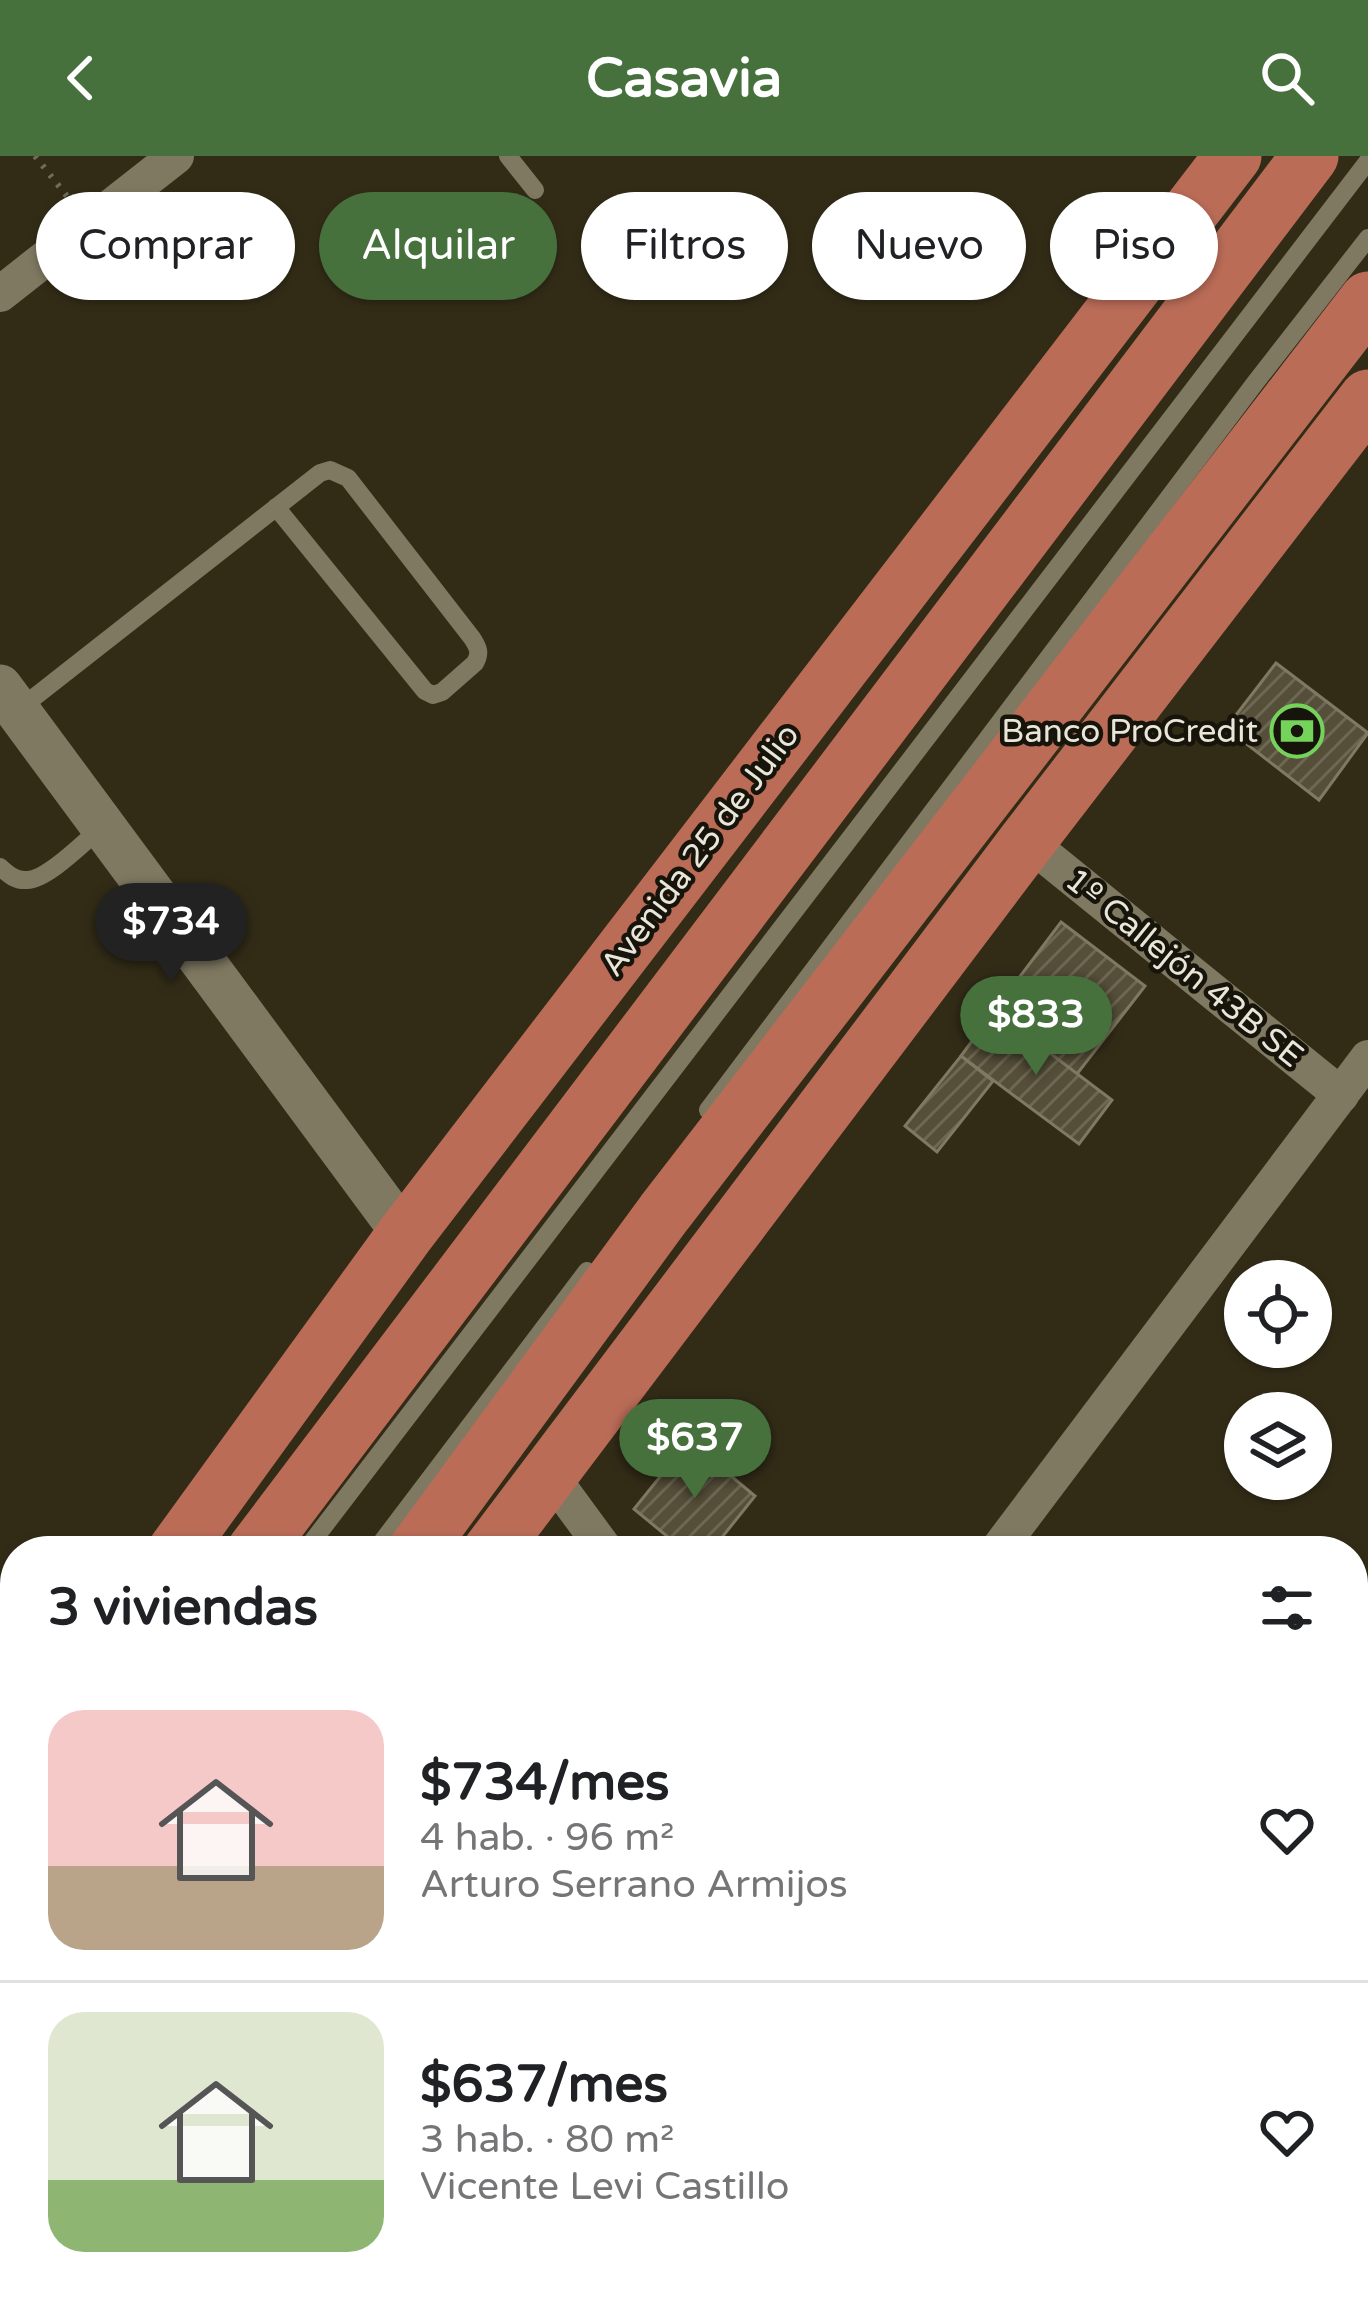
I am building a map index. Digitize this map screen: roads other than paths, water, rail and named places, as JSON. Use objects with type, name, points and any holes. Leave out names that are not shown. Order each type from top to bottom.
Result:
[{"type":"main road","name":"Avenida 25 de Julio","points":[[187,1536],[405,1235],[1233,156]]},
{"type":"main road","name":"Avenida 25 de Julio","points":[[266,1536],[1310,156]]},
{"type":"main road","points":[[427,1536],[664,1213],[1356,296]]},
{"type":"main road","points":[[502,1536],[1027,841],[1357,434]]},
{"type":"main road","points":[[548,1472],[664,1213]]},
{"type":"main road","points":[[405,1235],[405,1351]]},
{"type":"street","points":[[0,294],[176,156]]},
{"type":"street","points":[[9,699],[405,1235]]},
{"type":"street","name":"1º Callejón 43B SE","points":[[1027,841],[1341,1095]]},
{"type":"street","points":[[1008,1536],[1368,1058]]},
{"type":"street","points":[[548,1472],[595,1536]]},
{"type":"lane","points":[[508,156],[535,190]]},
{"type":"lane","points":[[316,1536],[1368,161]]},
{"type":"lane","points":[[693,1130],[1241,402],[1356,296],[1368,238]]},
{"type":"lane","points":[[9,699],[320,473],[330,470],[348,478],[472,638],[478,648],[475,663],[442,692],[425,691],[276,507]]},
{"type":"lane","points":[[0,867],[15,878],[31,881],[104,825]]},
{"type":"lane","points":[[387,1536],[592,1264]]},
{"type":"place","name":"Banco ProCredit","points":[[1297,731]]}]
